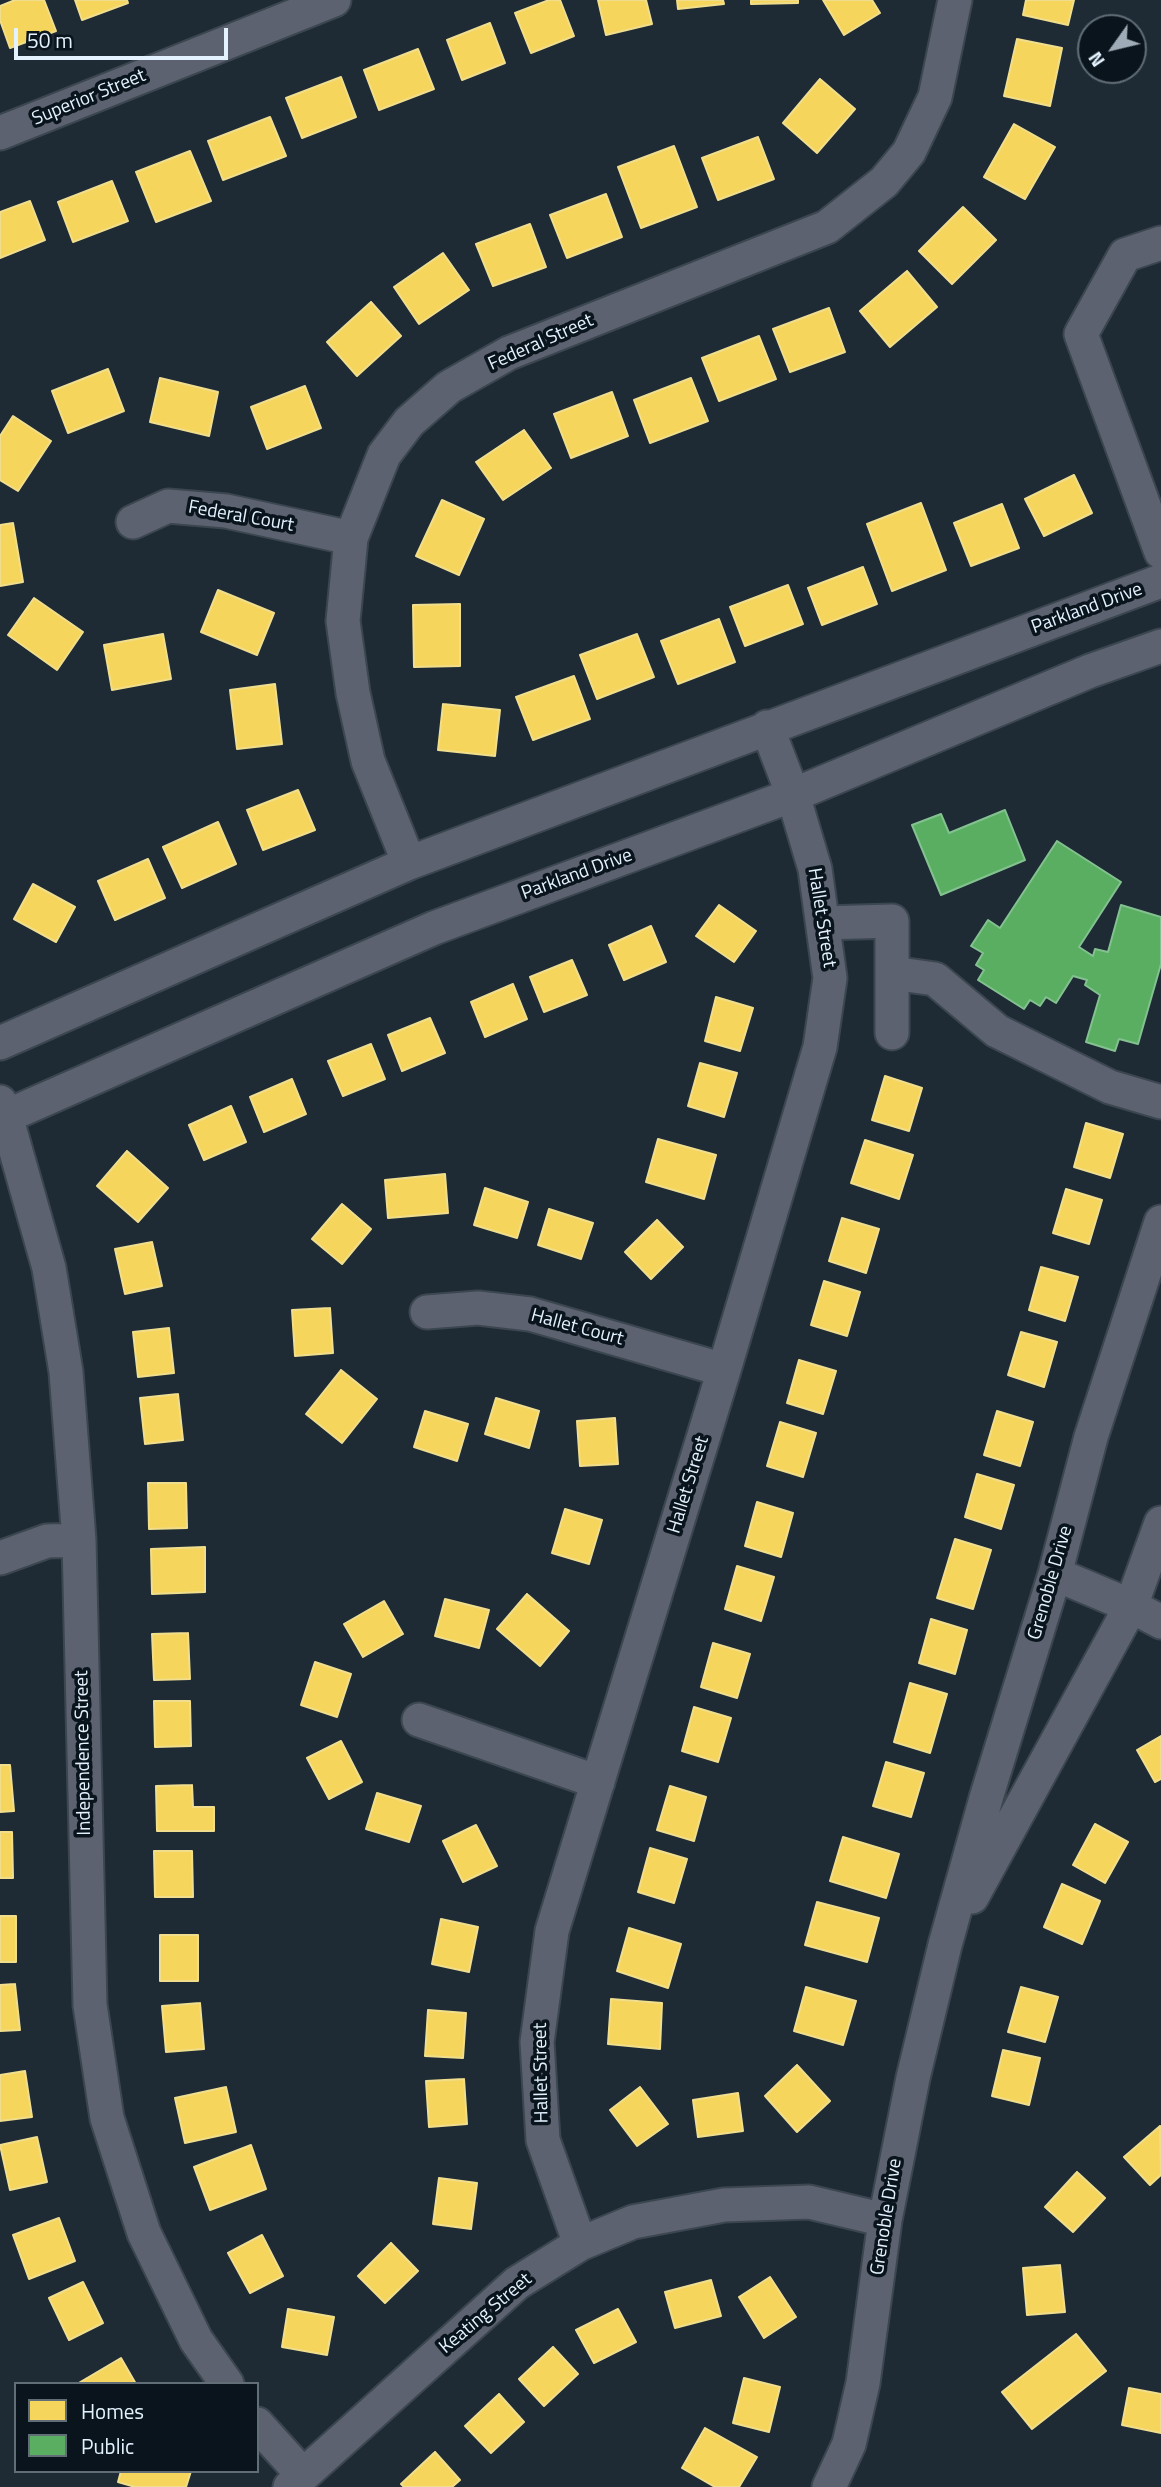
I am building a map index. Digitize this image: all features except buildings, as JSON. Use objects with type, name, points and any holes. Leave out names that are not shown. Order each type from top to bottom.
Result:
[{"type":"street","name":"Superior Street","points":[[0,133],[334,0]]},
{"type":"street","name":"Federal Street","points":[[409,863],[368,761],[353,693],[343,621],[351,538],[384,455],[409,422],[449,387],[509,353],[827,227],[884,182],[909,152],[935,97],[955,0]]},
{"type":"street","points":[[1161,243],[1125,255],[1081,334],[1152,500],[1161,552]]},
{"type":"street","name":"Federal Court","points":[[133,522],[168,506],[226,511],[351,538]]},
{"type":"street","name":"Parkland Drive","points":[[0,1043],[409,863],[1161,581]]},
{"type":"street","name":"Parkland Drive","points":[[2,1112],[434,928],[793,795],[1090,671],[1161,646]]},
{"type":"street","name":"Hallet Street","points":[[580,2244],[543,2140],[537,2042],[552,1931],[820,1047],[830,978],[815,869],[793,795],[767,727]]},
{"type":"street","points":[[823,923],[892,921],[891,1033]]},
{"type":"street","points":[[892,973],[935,979],[997,1031],[1110,1087],[1161,1102]]},
{"type":"street","name":"Independence Street","points":[[2,1112],[48,1268],[66,1372],[79,1539],[90,2005],[107,2118],[144,2233],[196,2340],[226,2382]]},
{"type":"street","name":"Grenoble Drive","points":[[829,2487],[849,2444],[863,2383],[885,2220],[913,2078],[945,1945],[987,1795],[1055,1574],[1091,1437],[1161,1222]]},
{"type":"street","name":"Hallet Court","points":[[426,1312],[478,1308],[530,1314],[724,1370]]},
{"type":"street","name":"Grenoble Drive","points":[[945,1945],[1131,1606],[1161,1523]]},
{"type":"street","points":[[0,1558],[47,1541],[79,1539]]},
{"type":"street","points":[[1055,1574],[1131,1606],[1161,1622]]},
{"type":"street","points":[[419,1720],[598,1782]]},
{"type":"street","name":"Keating Street","points":[[296,2481],[517,2283],[580,2244],[633,2222],[724,2205],[808,2202],[885,2220]]},
{"type":"street","points":[[259,2427],[296,2481]]}]
